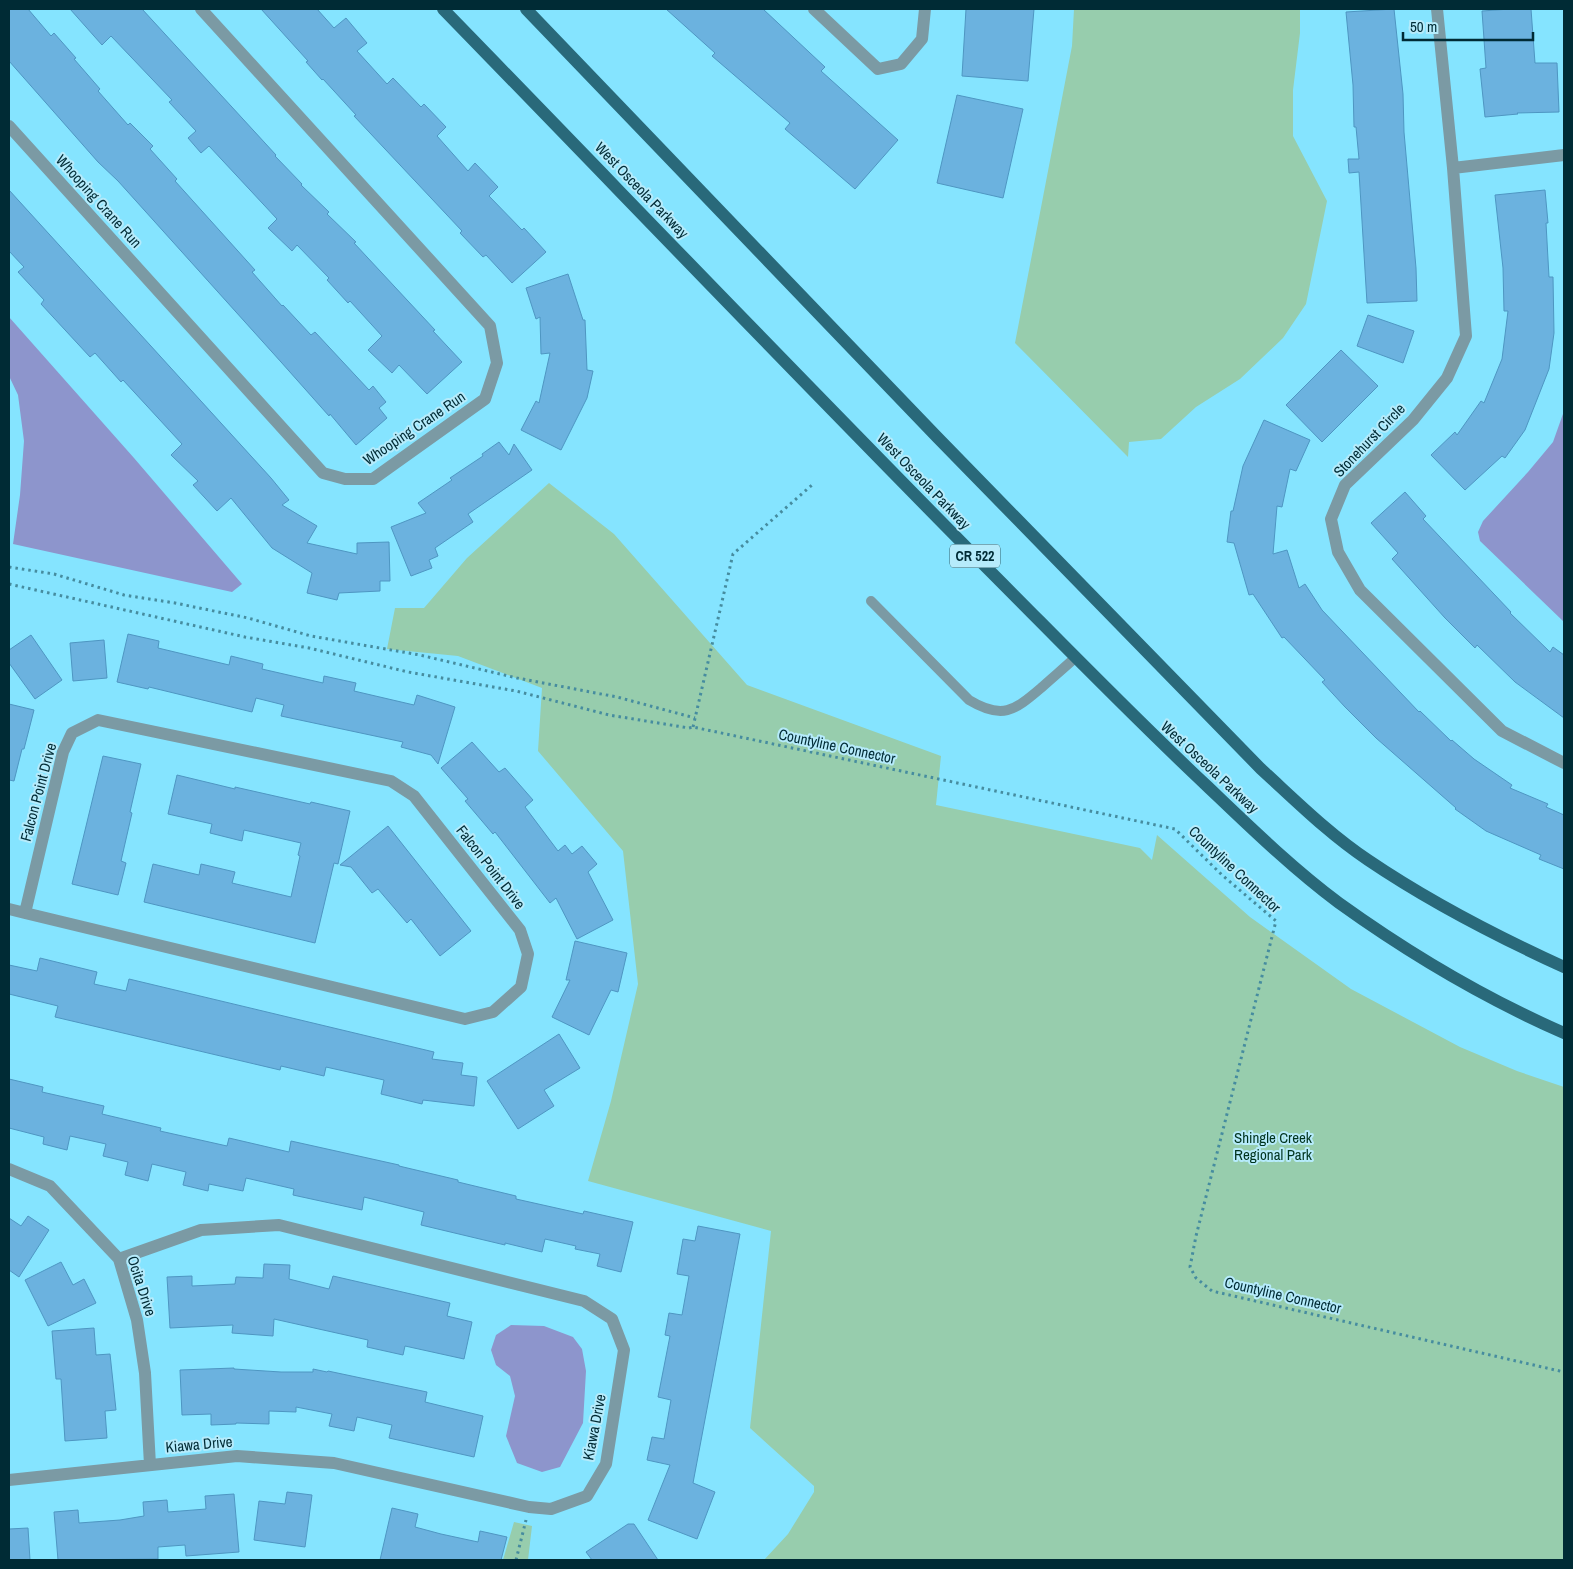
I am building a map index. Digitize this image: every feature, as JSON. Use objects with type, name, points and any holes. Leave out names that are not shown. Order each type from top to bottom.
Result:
[{"type":"main road","name":"West Osceola Parkway","points":[[444,9],[898,478],[1148,731],[1264,840],[1336,900],[1393,941],[1446,974],[1497,1002],[1564,1033]]},
{"type":"main road","points":[[526,9],[944,444],[1260,769],[1296,802],[1366,859],[1434,902],[1507,941],[1564,967]]},
{"type":"street","name":"Whooping Crane Run","points":[[9,126],[323,473],[345,479],[373,479],[485,399],[497,363],[490,326],[201,9]]},
{"type":"street","points":[[814,9],[878,69],[901,64],[922,39],[925,9]]},
{"type":"street","name":"Stonehurst Circle","points":[[1437,9],[1453,168],[1466,336],[1447,378],[1414,420],[1345,485],[1331,519],[1338,552],[1360,590],[1502,731],[1564,764]]},
{"type":"street","points":[[1453,168],[1564,155]]},
{"type":"street","name":"Falcon Point Drive","points":[[9,909],[25,913],[465,1019],[493,1012],[521,986],[528,954],[520,930],[502,907],[414,796],[391,781],[98,720],[72,733],[63,752],[25,913]]},
{"type":"street","name":"Ocita Drive","points":[[9,1169],[50,1186],[119,1259],[137,1320],[145,1373],[150,1465]]},
{"type":"street","name":"Kiawa Drive","points":[[9,1480],[237,1456],[334,1463],[529,1507],[551,1509],[587,1496],[606,1464],[624,1350],[612,1318],[584,1301],[279,1225],[202,1230],[119,1259]]},
{"type":"lane","points":[[871,601],[969,700],[982,708],[993,711],[1008,710],[1020,706],[1076,658]]},
{"type":"path","points":[[9,584],[245,637],[309,648],[408,672],[516,691],[609,714],[689,728],[693,727],[733,554],[812,486]]},
{"type":"path","points":[[9,566],[54,574],[124,595],[248,618],[311,636],[420,655],[517,678],[618,697],[695,718]]},
{"type":"path","name":"Countyline Connector","points":[[693,727],[1175,829],[1222,875],[1276,921],[1196,1236],[1190,1267],[1196,1278],[1212,1290],[1564,1372]]},
{"type":"path","points":[[516,1560],[529,1507]]},
{"type":"green space","points":[[1074,9],[1300,9],[1300,33],[1293,90],[1293,136],[1327,201],[1306,304],[1283,338],[1240,379],[1196,407],[1161,439],[1129,442],[1128,457],[1015,343],[1072,46]]},
{"type":"green space","name":"Shingle Creek Regional Park","points":[[549,483],[614,534],[747,685],[941,756],[936,805],[1140,848],[1152,860],[1157,835],[1250,917],[1351,989],[1460,1047],[1517,1071],[1564,1087],[1564,1560],[764,1560],[788,1534],[814,1492],[814,1486],[750,1428],[771,1231],[588,1181],[611,1101],[638,984],[623,851],[538,751],[542,688],[458,656],[387,649],[395,608],[424,608],[467,558]]},
{"type":"green space","points":[[514,1522],[532,1526],[528,1560],[503,1560]]},
{"type":"water","points":[[9,317],[242,584],[232,592],[13,544],[20,495],[24,441],[18,395],[9,376]]},
{"type":"water","points":[[1564,411],[1564,622],[1480,541],[1478,532],[1483,521],[1553,442]]},
{"type":"water","points":[[511,1325],[544,1326],[573,1337],[582,1349],[586,1371],[583,1423],[560,1467],[542,1472],[517,1463],[506,1436],[515,1396],[510,1376],[496,1365],[491,1350],[496,1335]]},
{"type":"building","points":[[9,9],[28,9],[51,36],[54,33],[100,89],[98,91],[128,125],[130,123],[153,146],[150,149],[177,179],[175,181],[255,270],[252,272],[282,306],[311,335],[315,332],[369,390],[373,386],[386,402],[379,408],[387,418],[356,445],[118,181],[98,162],[9,61]]},
{"type":"building","points":[[70,9],[142,9],[276,155],[301,185],[329,212],[327,214],[356,242],[354,243],[435,330],[433,331],[462,362],[427,394],[399,365],[392,373],[368,350],[382,336],[350,301],[348,303],[327,280],[329,278],[297,245],[292,251],[268,228],[277,219],[209,146],[201,153],[188,138],[196,131],[169,102],[172,100],[111,36],[102,45]]},
{"type":"building","points":[[261,9],[317,9],[334,28],[346,18],[367,43],[357,51],[387,84],[393,78],[421,107],[424,104],[446,127],[437,136],[468,171],[475,163],[498,187],[489,196],[522,230],[524,228],[546,252],[512,283],[486,255],[483,257],[460,233],[462,231],[354,116],[356,115],[322,80],[306,62],[308,61]]},
{"type":"building","points":[[666,9],[763,9],[825,67],[821,71],[898,140],[855,189],[785,129],[790,123],[712,56],[715,53]]},
{"type":"building","points":[[966,9],[1034,9],[1028,81],[962,76]]},
{"type":"building","points":[[1394,9],[1403,94],[1404,132],[1416,268],[1417,301],[1367,303],[1359,172],[1349,173],[1348,159],[1359,159],[1356,127],[1354,127],[1353,85],[1346,12]]},
{"type":"building","points":[[1531,9],[1535,63],[1557,63],[1559,112],[1517,113],[1485,117],[1480,69],[1486,68],[1482,11]]},
{"type":"building","points":[[957,95],[1023,109],[1003,198],[937,183]]},
{"type":"building","points":[[9,190],[271,478],[289,500],[282,505],[317,526],[307,543],[357,554],[357,543],[389,542],[390,581],[380,581],[380,591],[339,593],[337,600],[307,593],[312,573],[272,548],[231,498],[217,511],[193,485],[198,481],[171,455],[182,444],[123,380],[121,382],[95,353],[90,357],[41,304],[44,300],[18,272],[24,267],[9,251]]},
{"type":"building","points":[[1545,190],[1549,277],[1553,277],[1554,333],[1549,369],[1525,430],[1505,458],[1502,456],[1465,490],[1431,455],[1455,432],[1457,435],[1481,401],[1484,403],[1502,359],[1508,311],[1504,311],[1503,268],[1495,195]]},
{"type":"building","points":[[568,274],[583,320],[585,320],[587,370],[593,371],[587,398],[561,450],[521,430],[536,401],[539,403],[550,353],[541,354],[540,317],[536,319],[526,288]]},
{"type":"building","points":[[1368,315],[1414,331],[1403,363],[1357,346]]},
{"type":"building","points":[[1341,350],[1378,386],[1322,442],[1286,405]]},
{"type":"building","points":[[1264,420],[1310,440],[1296,471],[1290,469],[1282,507],[1277,506],[1273,554],[1287,550],[1299,588],[1305,584],[1322,610],[1419,712],[1451,741],[1512,785],[1510,788],[1548,804],[1546,807],[1564,815],[1564,869],[1539,859],[1541,855],[1486,831],[1455,809],[1376,738],[1345,707],[1322,682],[1325,680],[1284,637],[1282,638],[1253,594],[1249,595],[1234,543],[1227,542],[1231,511],[1233,511],[1243,466]]},
{"type":"building","points":[[499,442],[509,455],[514,444],[532,470],[468,514],[473,522],[435,548],[438,556],[429,560],[432,568],[411,576],[391,527],[426,513],[418,503],[452,480],[450,478],[483,456],[482,454]]},
{"type":"building","points":[[1405,492],[1426,516],[1423,519],[1510,613],[1550,652],[1553,647],[1564,655],[1564,718],[1515,682],[1477,645],[1475,648],[1392,559],[1398,553],[1371,523]]},
{"type":"building","points":[[128,634],[159,641],[158,648],[229,665],[231,656],[263,664],[262,669],[323,683],[324,676],[356,683],[354,691],[414,705],[417,695],[455,707],[438,764],[431,755],[401,747],[403,742],[281,716],[284,705],[256,698],[252,712],[149,687],[148,689],[117,682]]},
{"type":"building","points":[[31,635],[62,680],[35,699],[9,663],[9,650]]},
{"type":"building","points":[[104,640],[107,678],[73,681],[70,643]]},
{"type":"building","points":[[9,704],[34,710],[14,781],[9,780]]},
{"type":"building","points":[[472,742],[499,772],[505,768],[533,800],[525,807],[558,851],[565,845],[572,854],[582,846],[597,864],[588,872],[613,920],[577,939],[556,898],[550,903],[495,832],[493,834],[465,801],[468,799],[441,768]]},
{"type":"building","points":[[103,756],[141,764],[121,861],[126,863],[118,895],[72,884]]},
{"type":"building","points":[[177,775],[235,789],[235,787],[350,811],[338,864],[334,863],[315,943],[144,902],[153,864],[199,875],[201,864],[235,872],[232,883],[291,897],[301,843],[244,830],[242,841],[210,833],[212,824],[168,814]]},
{"type":"building","points":[[388,826],[471,931],[440,956],[411,919],[407,923],[378,889],[372,893],[351,867],[340,865]]},
{"type":"building","points":[[575,941],[627,953],[618,992],[611,990],[589,1035],[552,1017],[570,980],[566,980]]},
{"type":"building","points":[[40,958],[97,972],[94,984],[126,991],[129,979],[434,1052],[432,1059],[463,1063],[461,1075],[477,1077],[474,1106],[423,1100],[422,1104],[381,1094],[384,1080],[326,1067],[324,1076],[281,1066],[280,1070],[55,1017],[58,1006],[9,994],[9,965],[37,971]]},
{"type":"building","points":[[559,1034],[580,1068],[544,1090],[554,1106],[518,1129],[487,1081]]},
{"type":"building","points":[[9,1079],[43,1087],[42,1092],[104,1106],[102,1114],[161,1128],[160,1131],[227,1146],[229,1138],[289,1152],[291,1141],[458,1180],[458,1182],[516,1196],[516,1199],[583,1214],[584,1211],[633,1222],[621,1272],[597,1266],[600,1254],[575,1249],[576,1246],[545,1239],[542,1252],[505,1243],[505,1245],[421,1225],[424,1212],[364,1197],[362,1210],[293,1195],[294,1189],[246,1178],[243,1191],[209,1184],[208,1191],[183,1185],[186,1172],[152,1164],[148,1181],[125,1175],[128,1162],[103,1156],[106,1144],[70,1136],[67,1150],[43,1144],[44,1137],[9,1128]]},
{"type":"building","points":[[28,1216],[49,1230],[19,1277],[9,1270],[9,1218],[21,1226]]},
{"type":"building","points":[[698,1226],[740,1234],[693,1483],[715,1492],[697,1539],[648,1520],[670,1465],[647,1460],[652,1437],[664,1439],[671,1400],[658,1397],[670,1336],[665,1335],[669,1313],[682,1315],[689,1276],[677,1274],[683,1239],[695,1241]]},
{"type":"building","points":[[61,1262],[73,1285],[84,1279],[96,1303],[48,1326],[25,1280]]},
{"type":"building","points":[[264,1264],[290,1265],[289,1279],[329,1289],[333,1276],[450,1303],[447,1316],[472,1322],[464,1359],[405,1346],[403,1355],[367,1347],[368,1340],[274,1319],[273,1336],[232,1333],[233,1325],[170,1328],[167,1277],[192,1276],[192,1286],[235,1284],[236,1277],[263,1278]]},
{"type":"building","points":[[94,1328],[96,1355],[110,1354],[116,1410],[105,1411],[107,1438],[65,1441],[61,1379],[56,1379],[52,1331]]},
{"type":"building","points":[[234,1368],[281,1372],[313,1372],[313,1369],[427,1392],[425,1402],[483,1416],[474,1457],[389,1438],[392,1425],[357,1417],[354,1431],[329,1426],[332,1414],[296,1407],[296,1412],[269,1411],[269,1424],[236,1423],[211,1425],[211,1414],[182,1415],[180,1370]]},
{"type":"building","points":[[287,1492],[312,1495],[305,1547],[254,1540],[259,1501],[285,1504]]},
{"type":"building","points":[[234,1494],[239,1552],[186,1556],[185,1545],[158,1547],[158,1559],[58,1560],[54,1512],[78,1510],[79,1523],[120,1520],[144,1516],[143,1502],[167,1500],[168,1512],[206,1509],[205,1496]]},
{"type":"building","points":[[392,1508],[418,1514],[415,1527],[441,1534],[478,1542],[480,1531],[507,1537],[501,1560],[380,1560]]},
{"type":"building","points":[[628,1524],[634,1524],[658,1560],[592,1560],[586,1552]]},
{"type":"building","points":[[28,1528],[30,1560],[9,1560],[9,1529]]}]
